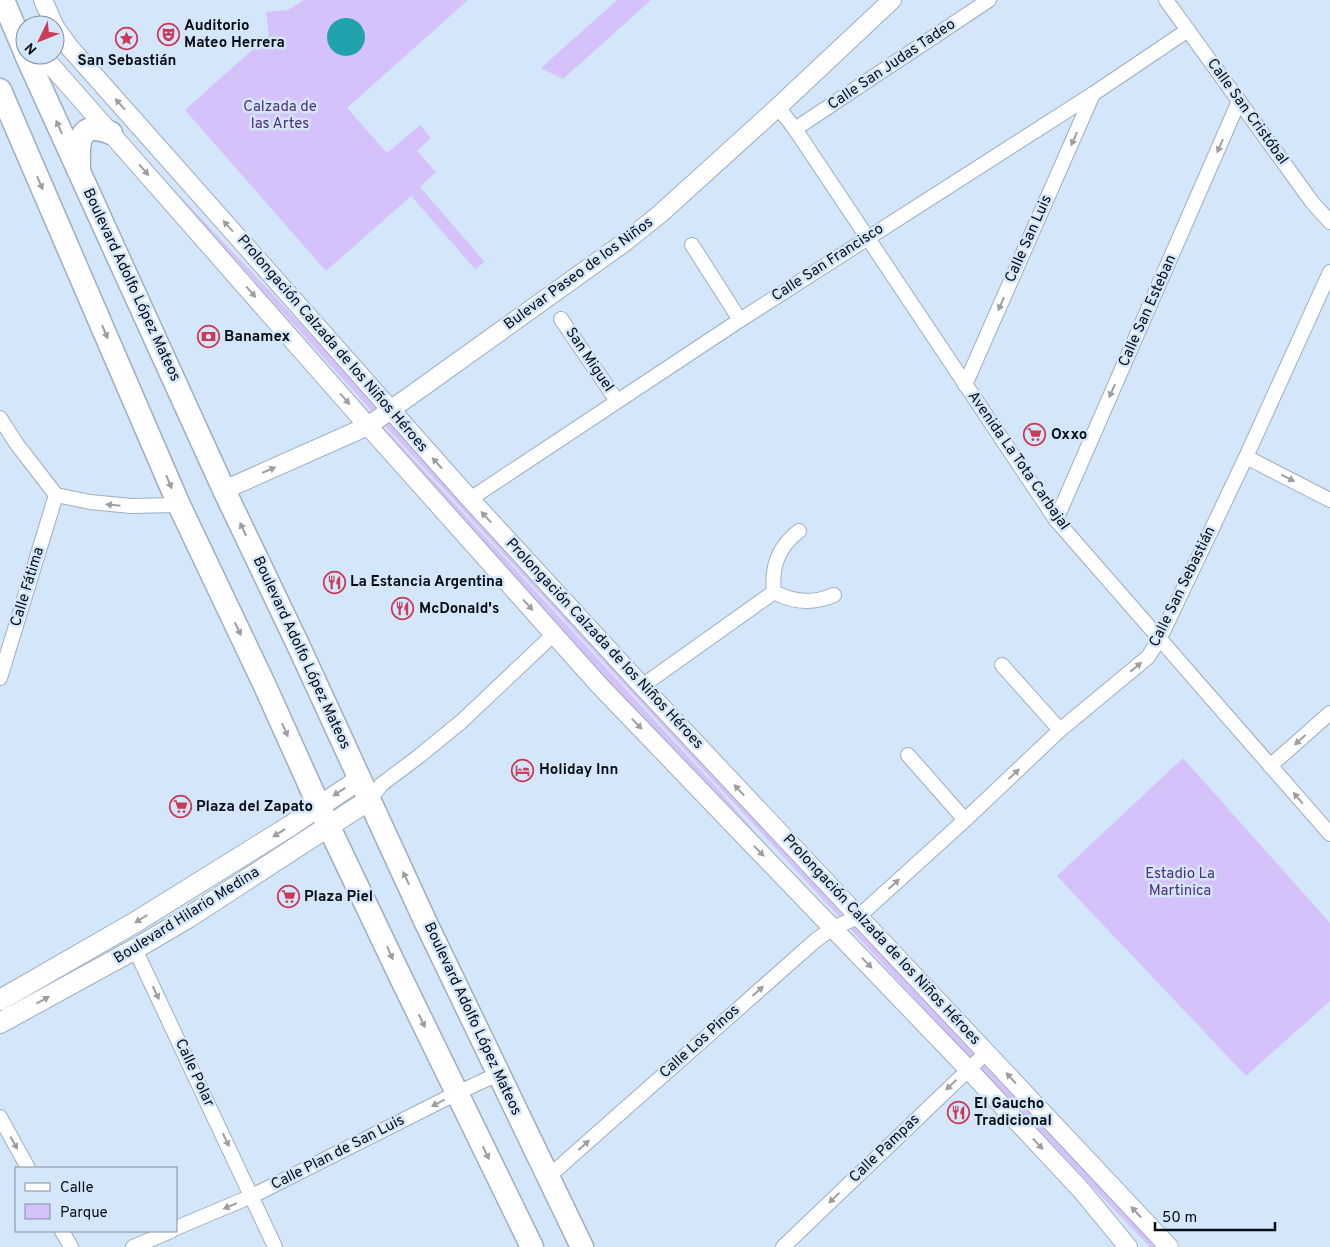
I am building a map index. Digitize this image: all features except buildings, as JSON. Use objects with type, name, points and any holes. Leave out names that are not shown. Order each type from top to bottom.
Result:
[{"type":"main road","name":"Boulevard Adolfo López Mateos","points":[[4,7],[15,30]]},
{"type":"main road","name":"Boulevard Adolfo López Mateos","points":[[31,65],[224,490],[360,779],[376,792],[498,1074],[582,1247]]},
{"type":"main road","points":[[0,90],[179,506],[265,686],[319,806],[532,1247]]},
{"type":"main road","points":[[79,171],[78,146],[87,130],[94,128],[111,133]]},
{"type":"main road","name":"Boulevard Hilario Medina","points":[[0,1000],[115,935],[261,845],[360,779]]},
{"type":"main road","name":"Boulevard Hilario Medina","points":[[0,1023],[135,949],[330,826],[376,792]]},
{"type":"street","name":"Prolongación Calzada de los Niños Héroes","points":[[43,0],[50,15]]},
{"type":"street","name":"Bulevar Paseo de los Niños","points":[[224,490],[368,426],[643,228],[778,107],[892,0]]},
{"type":"street","name":"Calle San Judas Tadeo","points":[[796,129],[989,0]]},
{"type":"street","name":"Calle San Cristóbal","points":[[1166,0],[1312,202],[1330,222]]},
{"type":"street","points":[[4,7],[15,22]]},
{"type":"street","name":"Calle San Francisco","points":[[470,499],[740,320],[1093,94],[1188,30]]},
{"type":"street","name":"Prolongación Calzada de los Niños Héroes","points":[[65,41],[390,412],[642,686],[1169,1247]]},
{"type":"street","name":"Prolongación Calzada de los Niños Héroes","points":[[51,65],[368,426],[599,685],[968,1069],[1082,1191],[1128,1247]]},
{"type":"street","name":"Calle San Luis","points":[[965,385],[1093,94]]},
{"type":"street","name":"Calle San Esteban","points":[[1056,520],[1239,101]]},
{"type":"street","name":"Avenida La Tota Carbajal","points":[[778,107],[796,129],[1056,520],[1330,834]]},
{"type":"street","points":[[692,245],[740,320]]},
{"type":"street","name":"Calle San Sebastián","points":[[858,916],[965,820],[1060,730],[1148,657],[1160,638],[1246,457],[1330,272]]},
{"type":"street","name":"San Miguel","points":[[561,319],[617,401]]},
{"type":"street","points":[[0,418],[16,443],[56,495],[90,502],[131,506],[179,506]]},
{"type":"street","points":[[1246,457],[1330,500]]},
{"type":"street","name":"Calle Fátima","points":[[0,678],[56,495]]},
{"type":"street","points":[[774,592],[774,569],[777,558],[786,543],[799,531]]},
{"type":"street","points":[[642,686],[774,592]]},
{"type":"street","points":[[774,592],[792,600],[802,601],[824,599],[834,595]]},
{"type":"street","points":[[376,792],[462,721],[554,634]]},
{"type":"street","points":[[1002,665],[1060,730]]},
{"type":"street","points":[[1270,766],[1330,713]]},
{"type":"street","points":[[908,755],[965,820]]},
{"type":"street","name":"Calle Los Pinos","points":[[548,1177],[816,940],[833,928],[858,916]]},
{"type":"street","name":"Calle Polar","points":[[135,949],[275,1247]]},
{"type":"street","name":"Calle Pampas","points":[[783,1247],[987,1052]]},
{"type":"street","name":"Calle Plan de San Luis","points":[[178,1227],[252,1196],[498,1074]]},
{"type":"street","points":[[0,1117],[27,1167]]},
{"type":"street","points":[[63,1232],[71,1247]]},
{"type":"street","points":[[133,1247],[169,1232]]},
{"type":"green space","name":"Calzada de las Artes","points":[[304,0],[468,0],[347,108],[387,153],[420,125],[431,138],[417,151],[436,172],[420,187],[485,262],[475,269],[411,196],[326,271],[185,110],[269,35],[266,12],[288,10]]},
{"type":"green space","points":[[617,0],[651,0],[563,79],[541,68]]},
{"type":"green space","points":[[146,160],[642,686],[834,905],[1159,1247],[1150,1247],[998,1088],[1113,1216],[1137,1247],[1117,1247],[1092,1217],[682,770],[254,284],[718,789],[771,851],[941,1027],[376,416]]},
{"type":"green space","name":"Estadio La Martinica","points":[[1183,758],[1330,923],[1330,1001],[1246,1076],[1057,876]]},
{"type":"water","points":[[346,18],[359,24],[365,37],[359,50],[346,56],[333,50],[327,37],[333,24]]},
{"type":"place","name":"Auditorio Mateo Herrera","points":[[168,35]]},
{"type":"place","name":"San Sebastián","points":[[127,38]]},
{"type":"place","name":"Banamex","points":[[208,337]]},
{"type":"place","name":"Oxxo","points":[[1035,435]]},
{"type":"place","name":"La Estancia Argentina","points":[[334,582]]},
{"type":"place","name":"McDonald's","points":[[403,609]]},
{"type":"place","name":"Holiday Inn","points":[[523,770]]},
{"type":"place","name":"Plaza del Zapato","points":[[180,807]]},
{"type":"place","name":"Plaza Piel","points":[[288,897]]},
{"type":"place","name":"El Gaucho Tradicional","points":[[958,1113]]}]
